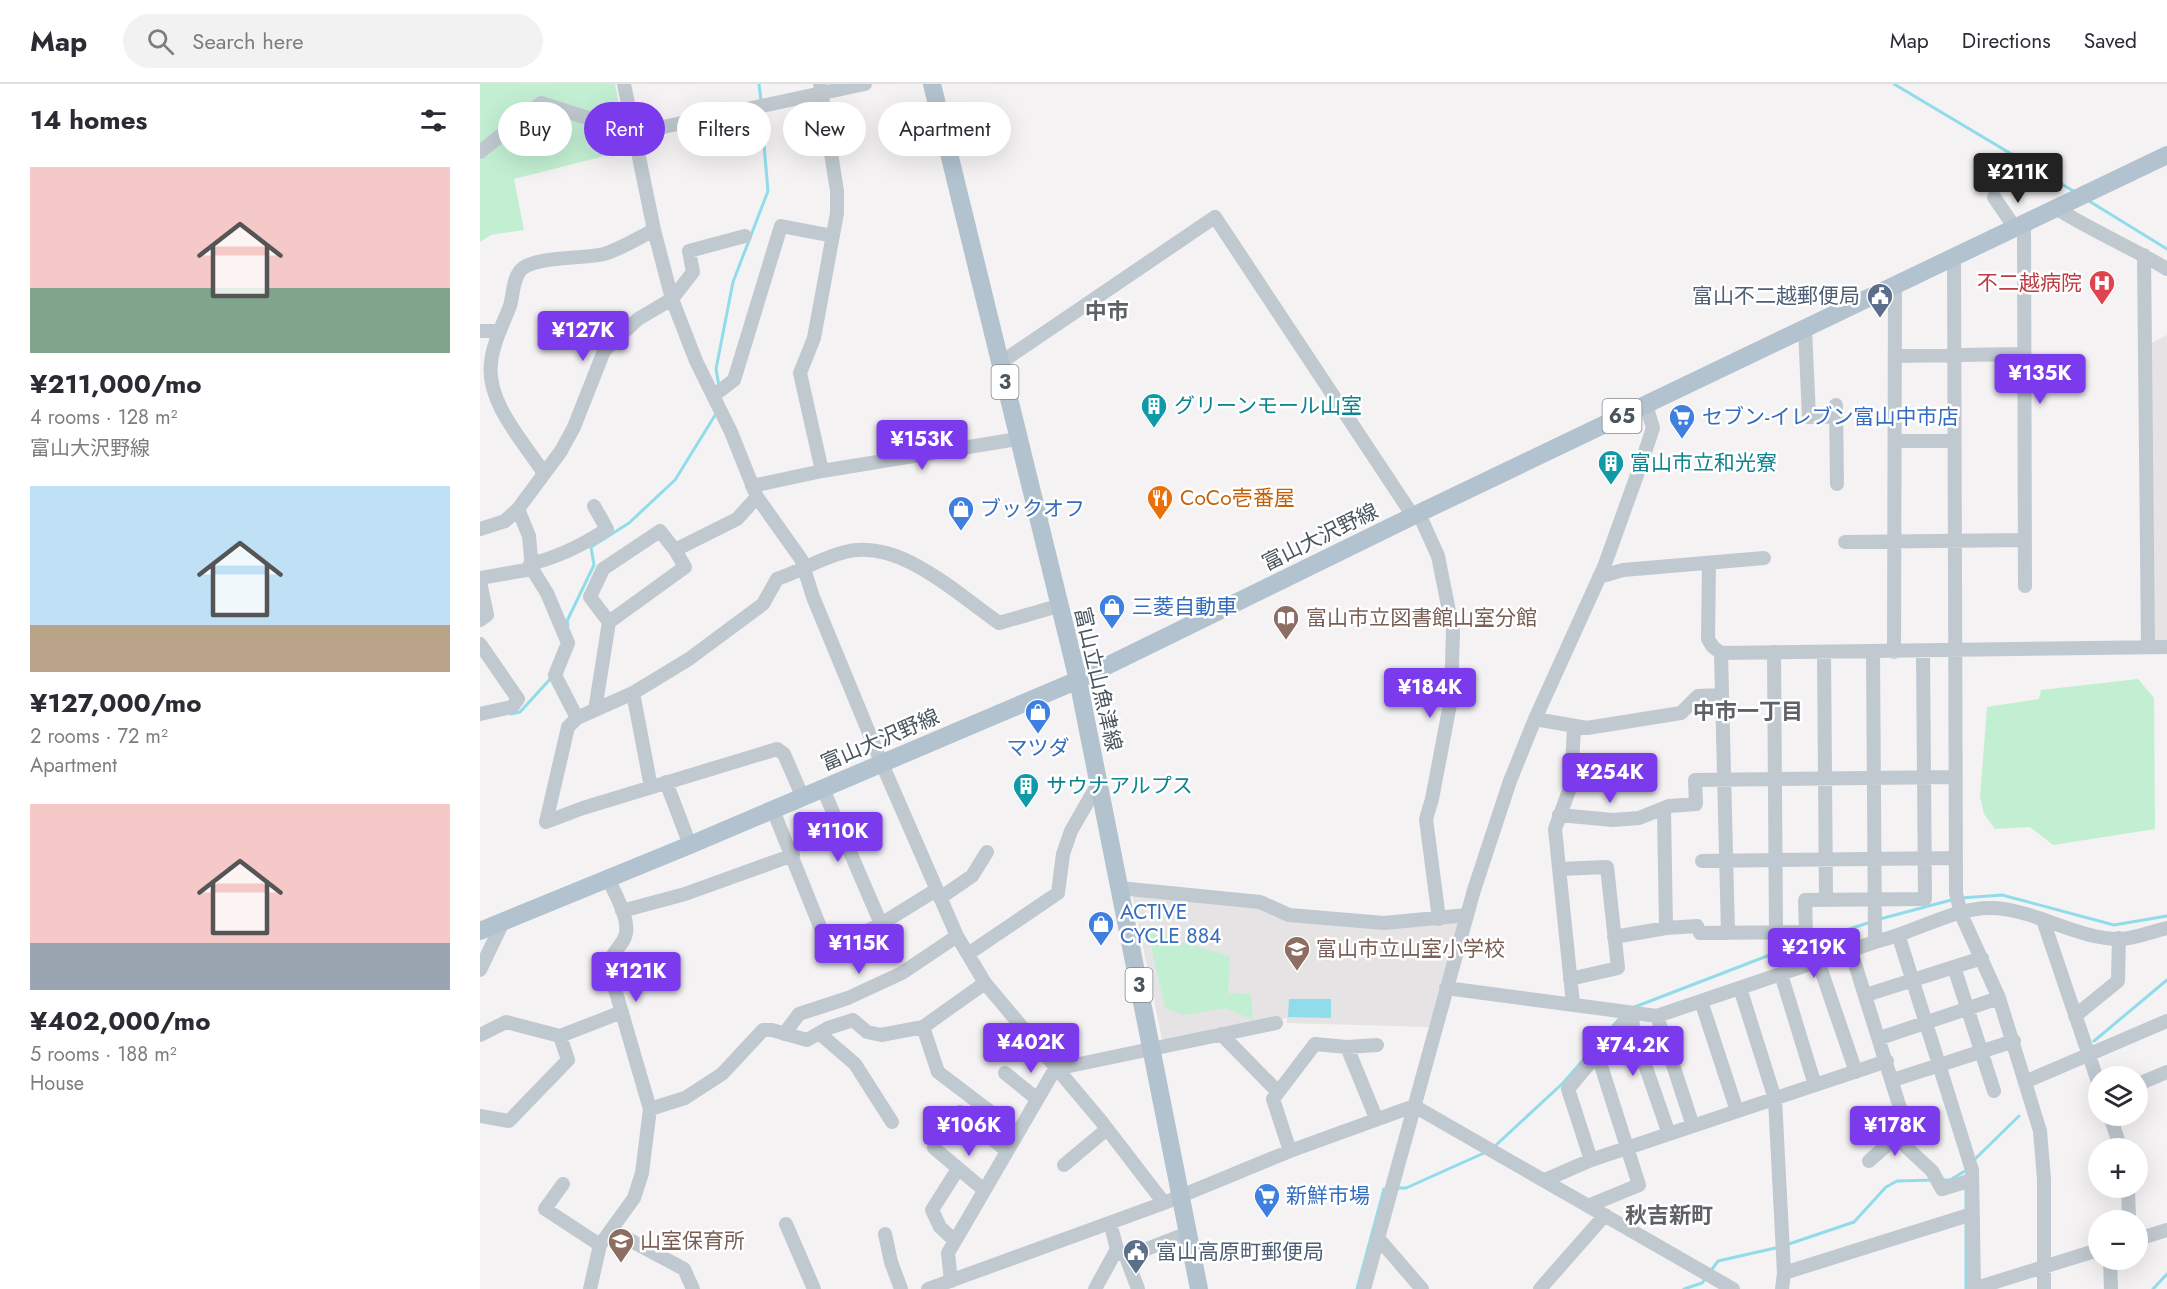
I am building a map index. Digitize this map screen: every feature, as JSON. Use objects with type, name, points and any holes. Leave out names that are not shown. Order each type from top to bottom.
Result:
[{"type":"main road","name":"富山立山魚津線","points":[[932,84],[1058,606],[1078,680],[1152,1049],[1173,1200],[1188,1233],[1199,1289]]},
{"type":"main road","name":"富山大沢野線","points":[[480,930],[803,798],[1078,680],[1416,515],[2167,155]]},
{"type":"street","points":[[624,84],[628,102]]},
{"type":"street","points":[[665,126],[820,89],[865,84]]},
{"type":"street","points":[[820,89],[837,191],[833,236],[814,338],[800,373],[822,471]]},
{"type":"street","points":[[480,152],[541,103],[584,117]]},
{"type":"street","points":[[640,156],[654,230],[672,299],[755,492],[801,559],[803,571],[882,764],[957,936],[985,983],[1055,1069],[1173,1200]]},
{"type":"street","points":[[1994,197],[2020,226],[2024,354],[2025,586]]},
{"type":"street","points":[[2056,208],[2091,231],[2144,255],[2167,269]]},
{"type":"street","points":[[1000,363],[1215,217],[1416,515],[1438,556],[1453,631],[1450,699],[1432,799],[1426,819],[1439,919]]},
{"type":"street","points":[[713,396],[734,380],[781,226],[833,236]]},
{"type":"street","points":[[543,472],[500,404],[492,383],[490,365],[517,276],[523,268],[541,262],[608,253],[654,230]]},
{"type":"street","points":[[480,529],[505,521],[518,509],[543,472],[561,451],[574,427],[604,351],[638,319],[672,299],[693,272],[689,251],[745,236]]},
{"type":"street","points":[[2144,255],[2148,646]]},
{"type":"street","points":[[1954,257],[1956,893],[1960,914],[1999,998],[2040,1131],[2044,1179],[2044,1289]]},
{"type":"street","points":[[1894,652],[1895,285]]},
{"type":"street","points":[[1805,329],[1809,417],[1836,411],[1837,484]]},
{"type":"street","points":[[480,331],[500,331]]},
{"type":"street","points":[[1895,356],[2024,354]]},
{"type":"street","points":[[1364,1289],[1467,915],[1510,781],[1535,718],[1599,578],[1653,428],[1646,405]]},
{"type":"street","points":[[675,550],[737,519],[755,492],[822,471],[1018,439]]},
{"type":"street","points":[[1895,441],[1954,441]]},
{"type":"street","points":[[480,620],[487,615],[480,580],[531,566],[559,555],[607,529],[594,506]]},
{"type":"street","points":[[518,509],[528,536],[531,566],[547,593],[568,643],[555,675],[577,717]]},
{"type":"street","points":[[595,710],[609,622],[685,567],[660,531],[603,569],[590,597],[609,622]]},
{"type":"street","points":[[1845,542],[2025,540]]},
{"type":"street","points":[[803,798],[784,754],[777,748],[546,822],[568,727],[577,717],[633,693],[689,659],[763,604],[777,579],[803,571],[825,558],[848,551],[870,549],[888,552],[908,560],[999,623],[1058,606]]},
{"type":"street","points":[[1599,578],[1623,570],[1764,558]]},
{"type":"street","points":[[1709,563],[1708,639],[1721,653],[2167,647]]},
{"type":"street","points":[[480,644],[518,699],[513,707],[480,714]]},
{"type":"street","points":[[1774,652],[1776,934]]},
{"type":"street","points":[[1824,652],[1826,898]]},
{"type":"street","points":[[1873,652],[1875,942]]},
{"type":"street","points":[[1614,937],[1666,928],[1697,926],[1700,933],[1806,932],[1805,900],[1826,898],[1925,899],[1923,652]]},
{"type":"street","points":[[1721,653],[1728,933]]},
{"type":"street","points":[[633,693],[651,787]]},
{"type":"street","points":[[1535,718],[1587,728],[1681,713],[1698,696],[1722,695]]},
{"type":"street","points":[[1573,1004],[1556,829],[1571,785],[1574,727]]},
{"type":"street","points":[[1559,815],[1613,820],[1639,818],[1664,810],[1669,806],[1696,804],[1695,780],[1955,777]]},
{"type":"street","points":[[666,782],[690,845]]},
{"type":"street","points":[[968,954],[1059,893],[1063,854],[1071,831],[1099,782]]},
{"type":"street","points":[[823,789],[881,924]]},
{"type":"street","points":[[773,810],[829,949],[972,876],[987,852]]},
{"type":"street","points":[[1664,810],[1666,928]]},
{"type":"street","points":[[621,911],[685,894],[793,855]]},
{"type":"street","points":[[1702,861],[1956,858]]},
{"type":"street","points":[[1559,869],[1607,867],[1618,968],[1570,979]]},
{"type":"street","points":[[590,1289],[600,1245],[634,1198],[642,1173],[650,1109],[608,966],[611,955],[624,940],[627,928],[608,878]]},
{"type":"street","points":[[1119,888],[1260,902],[1289,915],[1384,923],[1467,915]]},
{"type":"street","points":[[1446,988],[1657,1016],[1875,942],[1899,937],[1960,914],[1993,908],[2106,937],[2119,938],[2167,928]]},
{"type":"street","points":[[480,970],[504,920]]},
{"type":"street","points":[[2043,920],[2093,1066]]},
{"type":"street","points":[[784,1034],[799,1014],[848,998],[902,973],[957,936]]},
{"type":"street","points":[[1899,937],[1972,1170],[1974,1289],[2088,1253]]},
{"type":"street","points":[[2075,1016],[2118,981],[2119,938]]},
{"type":"street","points":[[1851,951],[1900,1108],[1887,1129],[1932,1171],[1942,1189],[1972,1180]]},
{"type":"street","points":[[1866,995],[1982,958]]},
{"type":"street","points":[[1818,961],[1856,1072]]},
{"type":"street","points":[[1954,967],[1994,1090]]},
{"type":"street","points":[[1781,974],[1815,1085]]},
{"type":"street","points":[[650,1109],[686,1098],[722,1074],[763,1030],[807,1040],[853,1020],[867,1032],[881,1035],[924,1027],[985,983]]},
{"type":"street","points":[[1740,988],[1775,1099],[1784,1273],[1782,1289]]},
{"type":"street","points":[[1880,1038],[1999,998]]},
{"type":"street","points":[[1701,1001],[1737,1112]]},
{"type":"street","points":[[480,1035],[506,1022],[560,1036],[622,1012]]},
{"type":"street","points":[[1591,1160],[1568,1089],[1632,1013]]},
{"type":"street","points":[[1632,1013],[1634,1030],[1669,1134]]},
{"type":"street","points":[[1657,1016],[1693,1126]]},
{"type":"street","points":[[2026,1081],[2167,1021]]},
{"type":"street","points":[[951,1281],[948,1253],[1055,1069],[1276,1023]]},
{"type":"street","points":[[924,1027],[938,1072],[1017,1132]]},
{"type":"street","points":[[819,1033],[855,1064],[892,1122]]},
{"type":"street","points":[[1221,1034],[1278,1092]]},
{"type":"street","points":[[480,1116],[509,1121],[568,1060],[560,1036]]},
{"type":"street","points":[[1893,1080],[2014,1041]]},
{"type":"street","points":[[1290,1151],[1273,1099],[1315,1044],[1347,1047],[1377,1045]]},
{"type":"street","points":[[1347,1047],[1376,1118]]},
{"type":"street","points":[[1588,1206],[1639,1185],[1597,1053]]},
{"type":"street","points":[[1545,1180],[1591,1160],[1887,1061]]},
{"type":"street","points":[[2148,1080],[2167,1072]]},
{"type":"street","points":[[1005,1073],[1037,1099]]},
{"type":"street","points":[[928,1289],[1173,1200],[1290,1151],[1414,1106],[1733,1289]]},
{"type":"street","points":[[960,1112],[1006,1151]]},
{"type":"street","points":[[1064,1165],[1107,1129]]},
{"type":"street","points":[[1869,1161],[1896,1137]]},
{"type":"street","points":[[934,1149],[984,1190]]},
{"type":"street","points":[[955,1241],[940,1227],[932,1210],[958,1169]]},
{"type":"street","points":[[563,1184],[545,1209],[600,1245]]},
{"type":"street","points":[[1784,1273],[1972,1214]]},
{"type":"street","points":[[1539,1289],[1605,1215]]},
{"type":"street","points":[[1110,1223],[1138,1289]]},
{"type":"street","points":[[786,1224],[814,1289]]},
{"type":"street","points":[[611,1230],[684,1269],[693,1289]]},
{"type":"street","points":[[2148,1236],[2167,1230]]},
{"type":"street","points":[[1095,1289],[1121,1253],[1188,1233]]},
{"type":"street","points":[[885,1234],[891,1262],[901,1289]]},
{"type":"street","points":[[1378,1238],[1422,1289]]},
{"type":"street","points":[[2110,1270],[2111,1289]]},
{"type":"shaded area","points":[[2167,335],[2167,647],[2148,647],[2145,346]]},
{"type":"shaded area","name":"富山市立山室小学校","points":[[1132,893],[1259,905],[1286,919],[1459,921],[1430,1027],[1287,1023],[1287,1018],[1163,1044]]},
{"type":"green space","points":[[480,84],[615,84],[619,102],[584,102],[584,156],[604,156],[514,179],[524,230],[491,235],[480,242]]},
{"type":"green space","points":[[2138,679],[2154,698],[2155,829],[2053,845],[2030,827],[1995,829],[1984,814],[1980,797],[1987,707],[2039,699],[2041,690]]},
{"type":"green space","points":[[1148,932],[1230,956],[1228,993],[1251,994],[1253,1020],[1226,1008],[1183,1015],[1165,1008]]},
{"type":"water","points":[[1289,999],[1331,999],[1331,1018],[1288,1017]]},
{"type":"waterway","points":[[759,84],[761,101]]},
{"type":"waterway","points":[[1894,84],[2075,192]]},
{"type":"waterway","points":[[719,386],[716,369],[733,282],[768,191],[765,156]]},
{"type":"waterway","points":[[2089,201],[2167,249]]},
{"type":"waterway","points":[[568,625],[567,621],[594,565],[591,547],[629,523],[675,480],[717,412]]},
{"type":"waterway","points":[[511,714],[520,712],[552,677]]},
{"type":"waterway","points":[[1961,898],[2002,895],[2114,925],[2167,916]]},
{"type":"waterway","points":[[1880,919],[1955,899]]},
{"type":"waterway","points":[[1632,1008],[1775,953],[1871,922]]},
{"type":"waterway","points":[[2094,1041],[2167,980]]},
{"type":"waterway","points":[[1495,1146],[1563,1083],[1620,1018]]},
{"type":"waterway","points":[[1973,1161],[2019,1116]]},
{"type":"waterway","points":[[1396,1188],[1406,1188],[1484,1153]]},
{"type":"waterway","points":[[1942,1180],[1950,1180],[1965,1171]]},
{"type":"waterway","points":[[1786,1245],[1854,1222],[1886,1187],[1897,1181],[1933,1180]]},
{"type":"waterway","points":[[1966,1186],[1966,1212]]},
{"type":"waterway","points":[[1357,1289],[1384,1189],[1387,1189]]},
{"type":"waterway","points":[[1966,1222],[1966,1289]]},
{"type":"waterway","points":[[1710,1272],[1718,1261],[1780,1247]]},
{"type":"waterway","points":[[2153,1289],[2167,1274]]},
{"type":"waterway","points":[[1684,1289],[1702,1283],[1706,1278]]},
{"type":"place","name":"不二越病院","points":[[2102,306]]},
{"type":"place","name":"富山不二越郵便局","points":[[1880,319]]},
{"type":"place","name":"グリーンモール山室","points":[[1154,429]]},
{"type":"place","name":"セブン-イレブン富山中市店","points":[[1682,440]]},
{"type":"place","name":"富山市立和光寮","points":[[1611,486]]},
{"type":"place","name":"CoCo壱番屋","points":[[1160,521]]},
{"type":"place","name":"ブックオフ","points":[[961,532]]},
{"type":"place","name":"三菱自動車","points":[[1112,630]]},
{"type":"place","name":"富山市立図書館山室分館","points":[[1286,641]]},
{"type":"place","name":"マツダ","points":[[1038,735]]},
{"type":"place","name":"サウナアルプス","points":[[1026,809]]},
{"type":"place","name":"ACTIVE CYCLE 884","points":[[1101,947]]},
{"type":"place","name":"富山市立山室小学校","points":[[1297,972]]},
{"type":"place","name":"新鮮市場","points":[[1267,1219]]},
{"type":"place","name":"山室保育所","points":[[621,1264]]},
{"type":"place","name":"富山高原町郵便局","points":[[1136,1275]]},
{"type":"district","name":"中市","points":[[1107,311]]},
{"type":"district","name":"中市一丁目","points":[[1748,711]]},
{"type":"district","name":"秋吉新町","points":[[1669,1215]]}]
